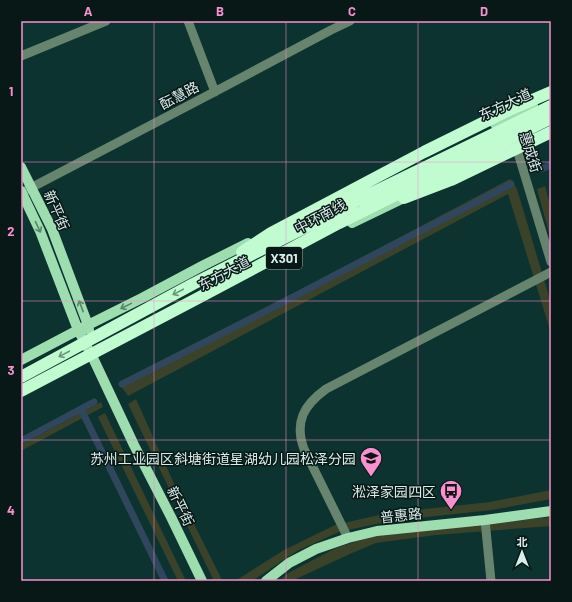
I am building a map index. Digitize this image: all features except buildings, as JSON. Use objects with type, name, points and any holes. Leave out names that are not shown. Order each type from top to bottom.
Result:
[{"type":"highway","points":[[193,284],[271,233],[424,152],[509,110],[551,92]]},
{"type":"highway","name":"中环南线","points":[[21,377],[193,284],[358,200],[551,106]]},
{"type":"highway","name":"中环南线","points":[[21,391],[339,223],[551,118]]},
{"type":"highway","points":[[339,223],[452,180],[551,132]]},
{"type":"main road","name":"东方大道","points":[[21,360],[204,265],[506,118],[551,98]]},
{"type":"main road","name":"东方大道","points":[[21,397],[329,234],[551,128]]},
{"type":"main road","name":"新平街","points":[[21,167],[52,229],[88,325],[93,358]]},
{"type":"main road","name":"新平街","points":[[21,192],[40,231],[78,330],[202,581]]},
{"type":"main road","name":"普惠路","points":[[266,581],[289,563],[316,549],[348,538],[377,531],[485,520],[551,511]]},
{"type":"street","points":[[21,56],[106,21]]},
{"type":"street","points":[[188,21],[215,92]]},
{"type":"street","name":"酝慧路","points":[[21,192],[32,188],[350,21]]},
{"type":"street","name":"惠成街","points":[[506,118],[551,262]]},
{"type":"street","points":[[348,538],[301,443],[300,427],[308,405],[326,389],[551,272]]},
{"type":"street","points":[[485,520],[491,581]]},
{"type":"green space","points":[[510,179],[517,189],[551,303],[551,333],[508,194],[128,396],[121,386],[147,368],[321,279]]},
{"type":"green space","points":[[545,186],[551,208],[551,240],[537,189]]},
{"type":"green space","points":[[136,399],[176,488],[222,580],[226,581],[214,581],[128,404]]},
{"type":"green space","points":[[101,402],[103,407],[21,451],[21,445]]},
{"type":"green space","points":[[105,413],[186,581],[178,581],[98,417]]},
{"type":"green space","points":[[551,490],[551,499],[492,510],[390,521],[339,532],[297,551],[252,581],[235,581],[284,550],[335,525],[388,513],[490,502]]},
{"type":"green space","points":[[551,517],[551,526],[436,535],[376,543],[294,581],[278,581],[290,572],[336,548],[370,537],[417,530]]},
{"type":"waterway","points":[[541,169],[551,165]]},
{"type":"waterway","points":[[122,384],[511,184]]},
{"type":"waterway","points":[[21,441],[94,402]]},
{"type":"waterway","points":[[81,409],[165,581]]},
{"type":"place","name":"苏州工业园区斜塘街道星湖幼儿园松泽分园","points":[[371,478]]},
{"type":"place","name":"淞泽家园四区","points":[[451,510]]}]
